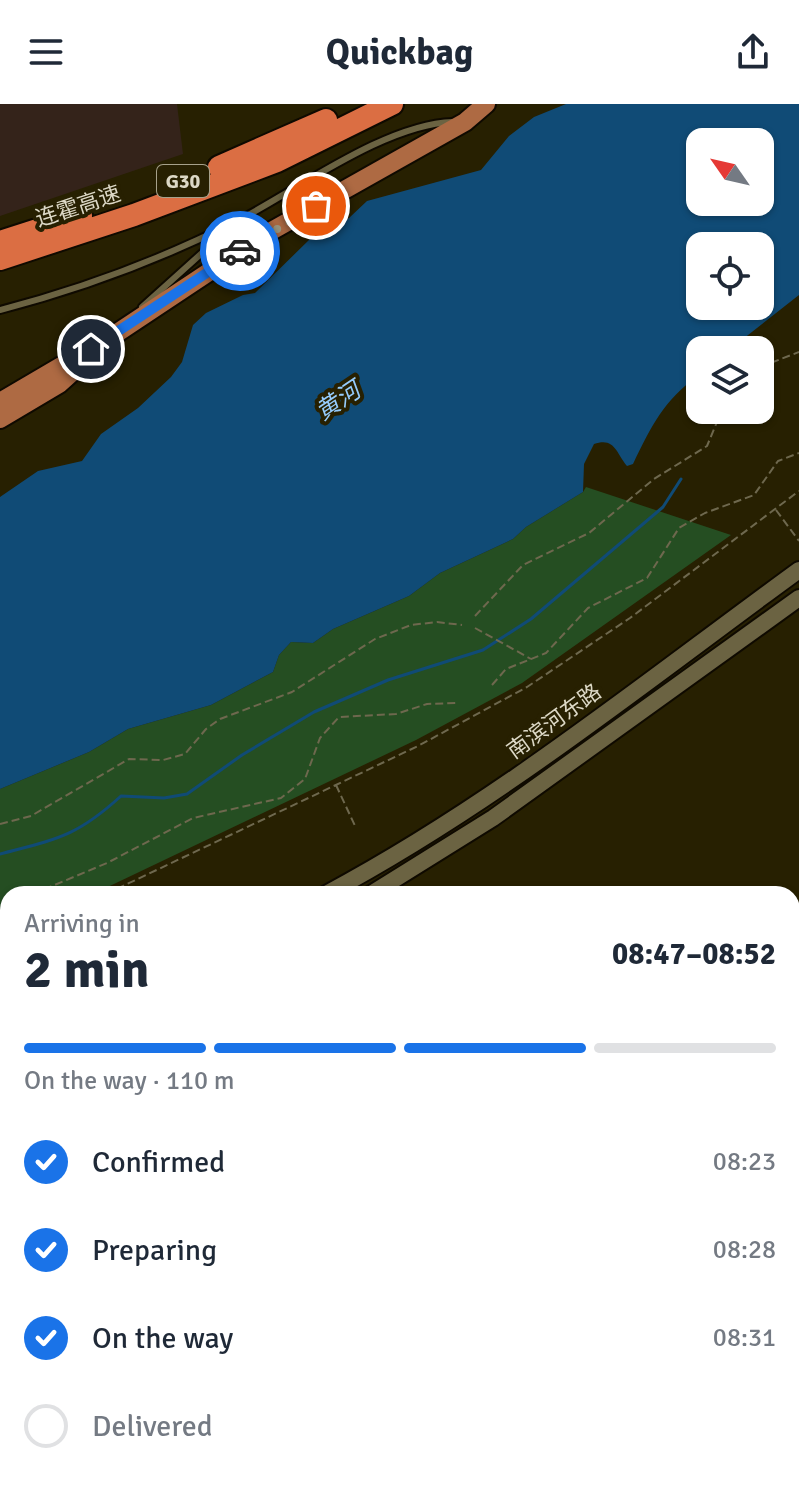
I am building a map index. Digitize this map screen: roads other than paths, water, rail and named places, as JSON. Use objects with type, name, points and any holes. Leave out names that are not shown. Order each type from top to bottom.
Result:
[{"type":"highway","name":"连霍高速","points":[[0,242],[146,196],[265,149],[360,104]]},
{"type":"highway","name":"连霍高速","points":[[0,259],[134,215],[277,161],[392,104]]},
{"type":"main road","points":[[0,402],[114,335],[266,234],[465,122],[486,104]]},
{"type":"main road","points":[[0,419],[59,384],[114,335]]},
{"type":"main road","name":"南滨河东路","points":[[339,886],[480,802],[799,570]]},
{"type":"main road","name":"南滨河东路","points":[[384,886],[493,818],[799,598]]},
{"type":"lane","points":[[0,310],[137,265],[238,220],[334,165],[428,123],[465,122]]},
{"type":"lane","points":[[114,335],[238,220]]},
{"type":"water","name":"黄河","points":[[566,104],[799,104],[799,295],[774,315],[774,232],[686,232],[686,320],[767,320],[747,336],[686,336],[686,385],[660,414],[633,464],[627,466],[611,444],[594,444],[584,464],[583,492],[526,527],[513,539],[440,573],[409,596],[333,629],[313,643],[291,642],[279,655],[273,672],[211,705],[128,729],[89,752],[0,789],[0,497],[38,471],[82,461],[101,434],[138,408],[171,377],[182,362],[193,325],[206,313],[243,295],[255,293],[311,238],[349,218],[367,201],[481,170],[509,136],[534,117]]},
{"type":"waterway","points":[[0,854],[65,835],[91,820],[121,796],[164,798],[187,794],[242,755],[314,712],[388,680],[483,650],[531,619],[663,507],[681,479]]}]
